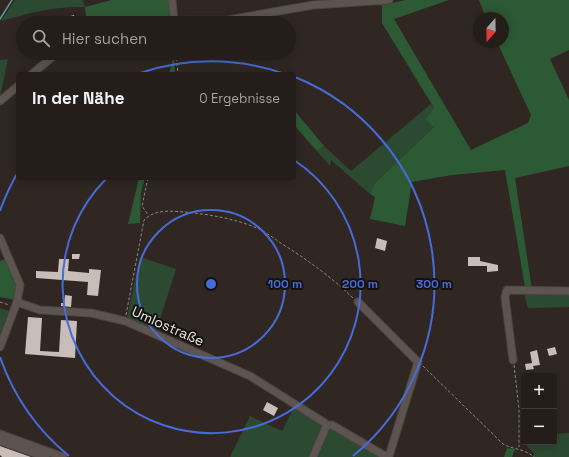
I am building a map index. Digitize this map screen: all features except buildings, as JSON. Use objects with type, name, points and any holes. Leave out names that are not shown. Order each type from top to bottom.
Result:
[{"type":"street","points":[[172,0],[174,16]]},
{"type":"street","points":[[251,16],[313,5],[390,0]]},
{"type":"street","points":[[34,72],[49,60]]},
{"type":"street","points":[[0,101],[16,88]]},
{"type":"street","points":[[0,238],[20,285],[16,305],[0,347]]},
{"type":"street","points":[[513,360],[505,297],[507,290],[569,291]]},
{"type":"street","points":[[358,302],[418,362]]},
{"type":"street","name":"Umlostraße","points":[[16,305],[40,310],[91,313],[125,321],[250,376],[324,421],[326,424],[332,425],[385,456],[389,456],[418,362]]},
{"type":"street","points":[[313,457],[326,424]]},
{"type":"street","points":[[0,434],[63,457]]},
{"type":"street","points":[[0,441],[46,457]]},
{"type":"path","points":[[177,60],[178,72]]},
{"type":"path","points":[[148,180],[142,206],[149,215]]},
{"type":"path","points":[[125,321],[144,220],[149,215],[168,211],[189,212],[235,221],[255,228],[310,262],[358,302]]},
{"type":"path","points":[[0,302],[16,305]]},
{"type":"path","points":[[513,360],[519,409],[519,448]]},
{"type":"path","points":[[418,362],[503,444],[509,447],[519,448],[534,457]]},
{"type":"green space","points":[[15,0],[83,0],[85,7],[52,9],[16,16],[1,21]]},
{"type":"green space","points":[[112,0],[169,0],[171,15],[86,16],[85,7]]},
{"type":"green space","points":[[406,0],[449,0],[394,19],[471,150],[528,123],[531,115],[500,48],[509,48],[509,12],[484,12],[479,0],[569,0],[569,50],[550,59],[569,100],[569,166],[515,178],[532,289],[525,287],[505,170],[452,175],[412,182],[405,226],[370,219],[375,197],[370,194],[374,184],[434,127],[426,119],[434,108],[382,23],[382,5]]},
{"type":"green space","points":[[8,59],[0,98],[0,60]]},
{"type":"green space","points":[[173,60],[174,60],[175,72],[170,72]]},
{"type":"green space","points":[[431,104],[434,108],[434,127],[374,184],[370,194],[331,160],[330,166],[317,151],[324,146],[351,171]]},
{"type":"green space","points":[[296,112],[324,146],[317,151],[296,127]]},
{"type":"green space","points":[[139,180],[144,180],[141,192],[140,223],[128,224]]},
{"type":"green space","points":[[140,257],[176,269],[156,332],[127,318]]},
{"type":"green space","points":[[5,259],[16,282],[15,300],[0,297],[0,261]]},
{"type":"green space","points":[[569,291],[569,307],[528,308],[524,293]]},
{"type":"green space","points":[[0,308],[9,311],[0,335]]},
{"type":"green space","points":[[294,407],[321,424],[321,432],[310,457],[230,457],[250,416],[282,431]]},
{"type":"green space","points":[[329,427],[383,457],[315,457]]},
{"type":"green space","points":[[569,433],[569,457],[533,457],[534,453],[526,445],[557,445],[557,434]]},
{"type":"green space","points":[[507,448],[515,449],[512,457],[504,457]]},
{"type":"waterway","points":[[0,19],[12,0]]}]
